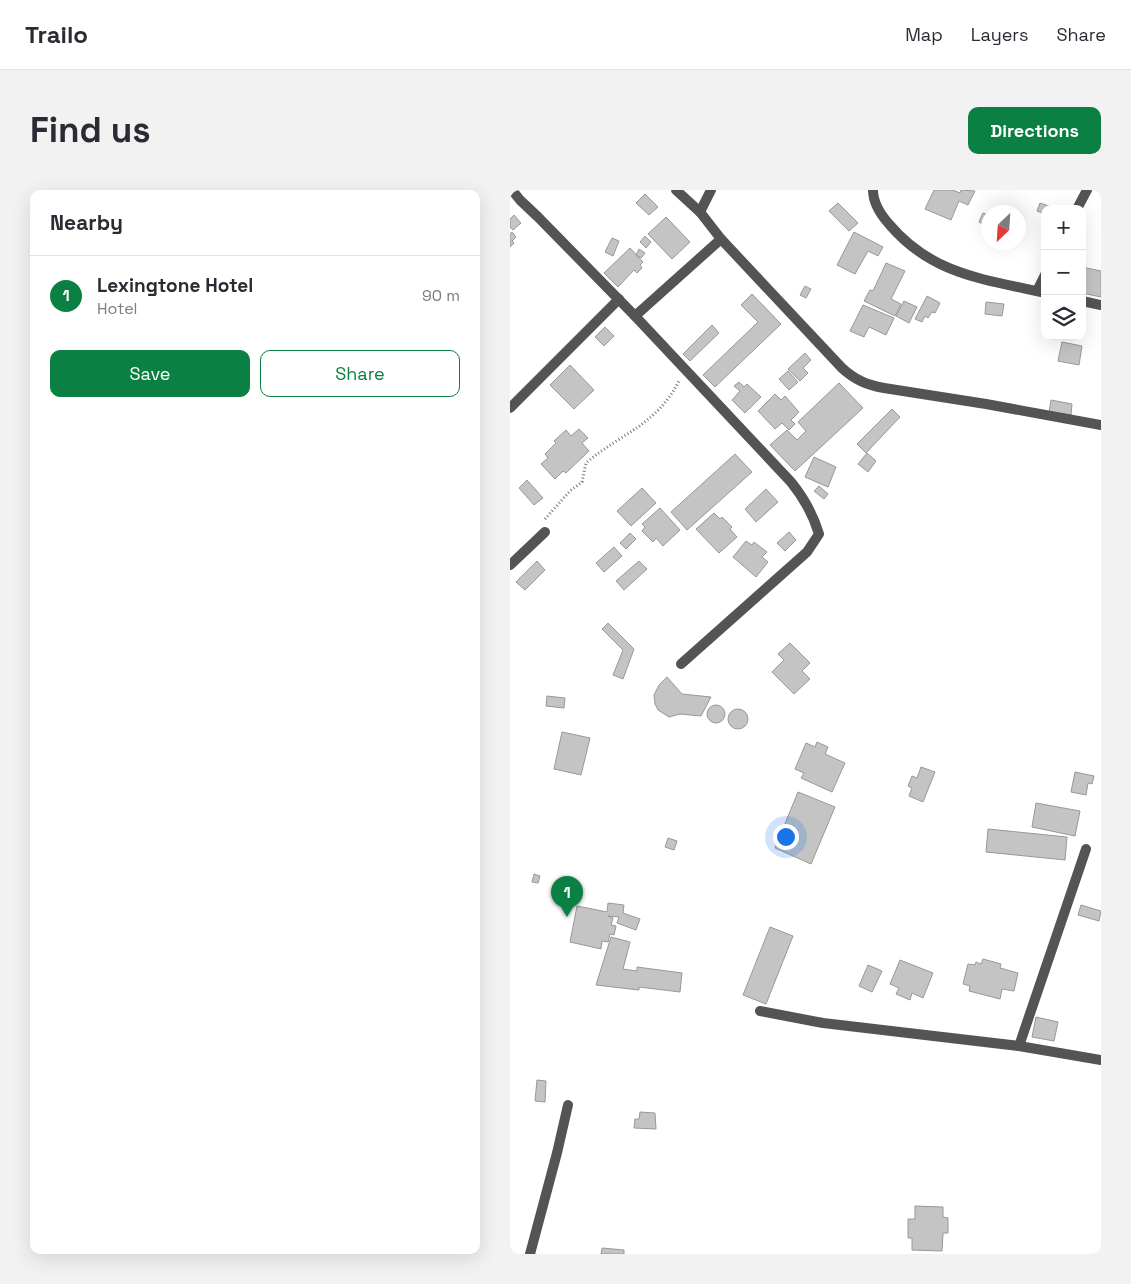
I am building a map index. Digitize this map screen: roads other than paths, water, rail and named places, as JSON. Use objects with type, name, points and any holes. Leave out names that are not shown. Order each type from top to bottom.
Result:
[{"type":"street","points":[[513,190],[520,200],[635,316],[791,482],[815,519],[819,534],[808,552],[681,664]]},
{"type":"street","points":[[676,190],[700,212],[721,239],[842,368],[862,383],[1101,425]]},
{"type":"street","points":[[700,212],[711,190]]},
{"type":"street","points":[[873,190],[880,213],[916,251],[958,272],[1041,292]]},
{"type":"street","points":[[1079,205],[1087,190]]},
{"type":"street","points":[[635,316],[721,239]]},
{"type":"street","points":[[510,408],[618,299]]},
{"type":"street","points":[[1086,302],[1101,305]]},
{"type":"street","points":[[510,565],[542,529]]},
{"type":"street","points":[[1019,1046],[1086,849]]},
{"type":"street","points":[[760,1011],[823,1023],[1019,1046],[1101,1060]]},
{"type":"street","points":[[530,1254],[568,1105]]},
{"type":"place","name":"Lexingtone Hotel","points":[[567,917]]}]
